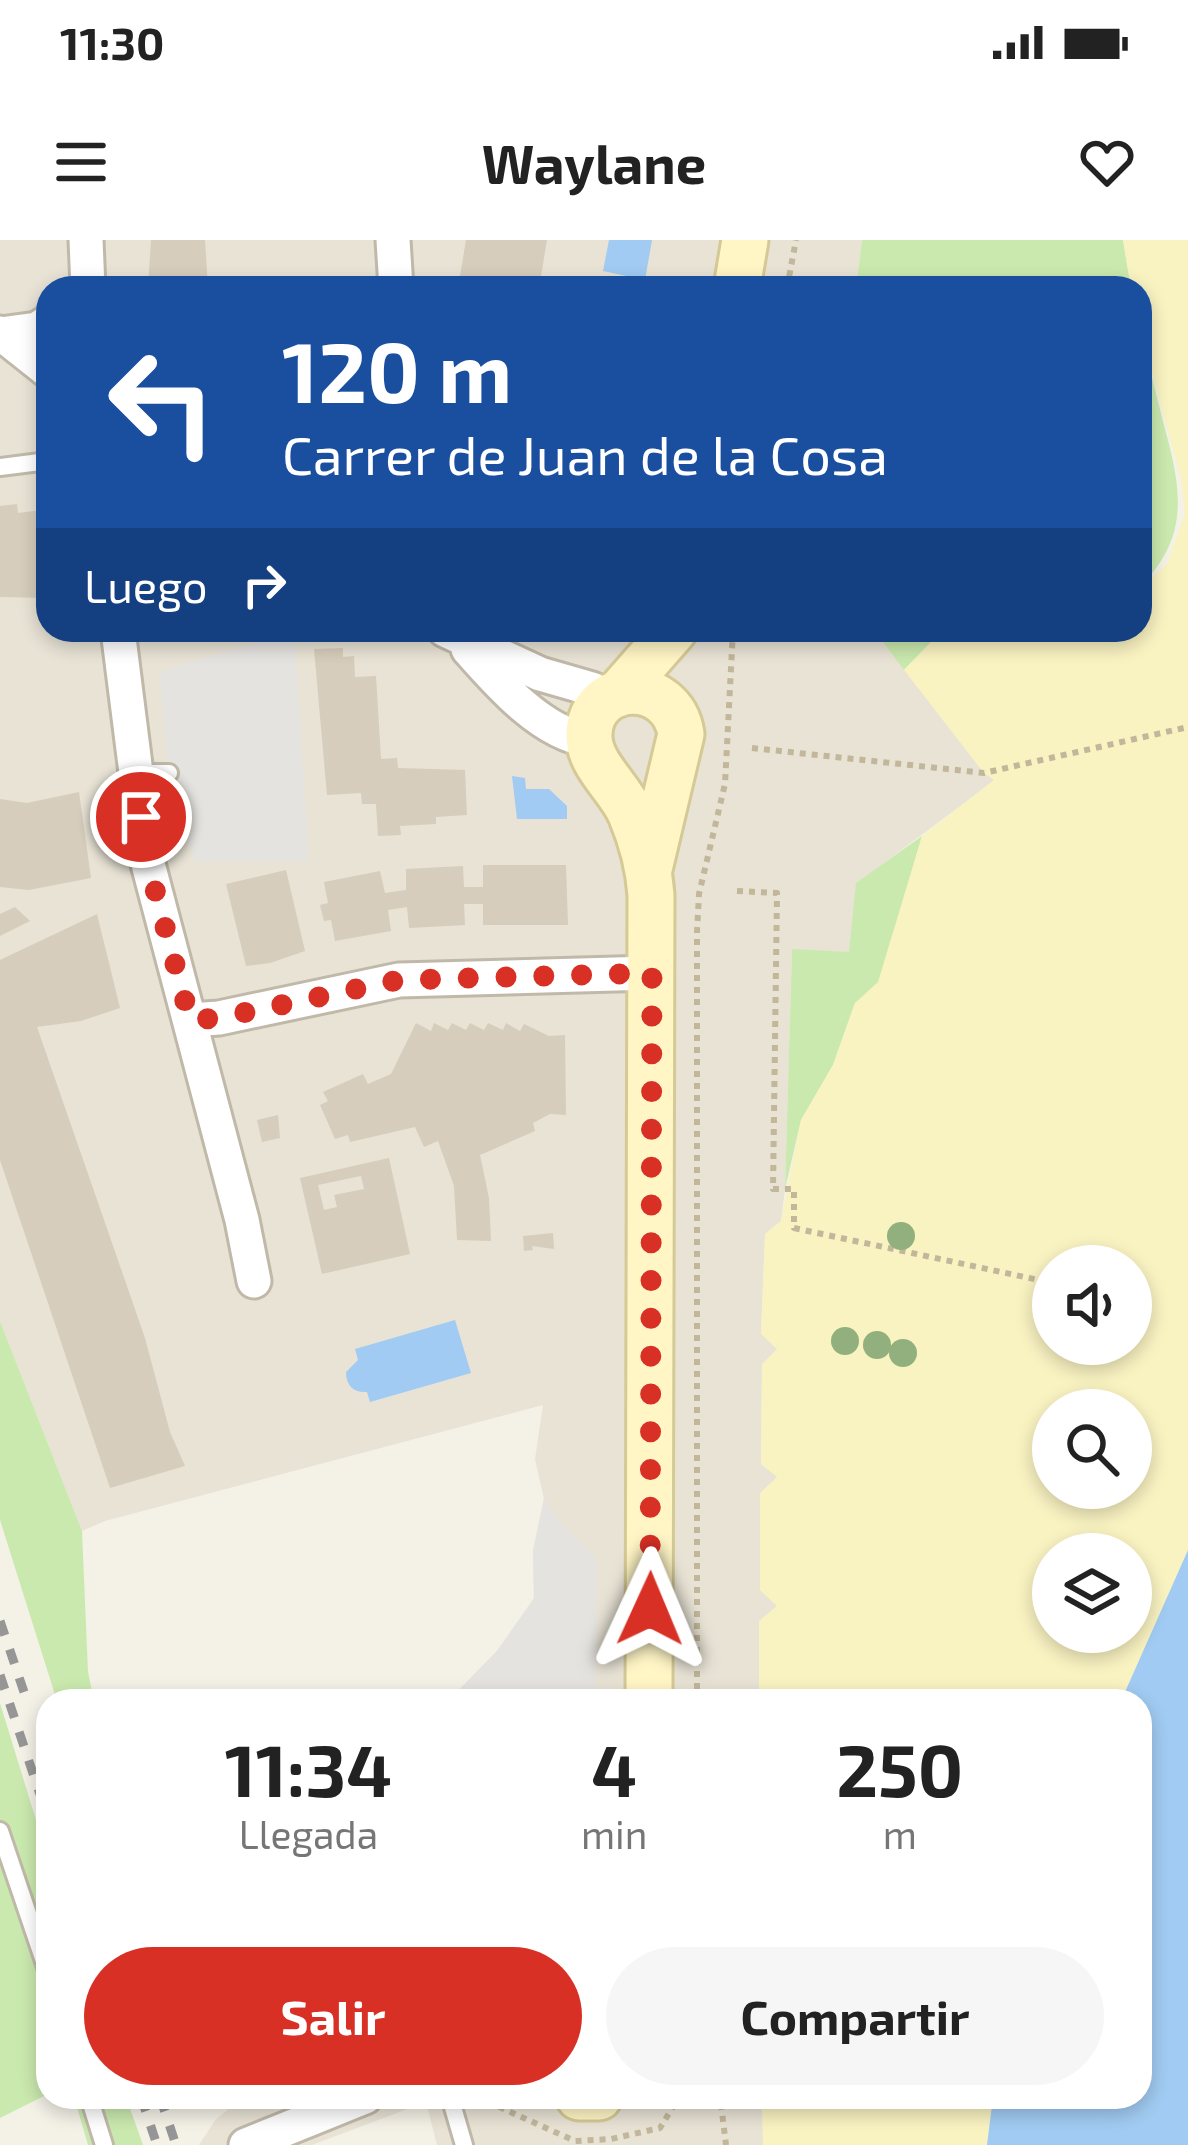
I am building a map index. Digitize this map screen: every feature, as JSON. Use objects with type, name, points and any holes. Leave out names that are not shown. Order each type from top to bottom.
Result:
[{"type":"street","points":[[86,240],[88,276]]},
{"type":"street","points":[[393,240],[395,276]]},
{"type":"street","points":[[739,276],[745,240]]},
{"type":"street","points":[[1,333],[36,328]]},
{"type":"street","points":[[1,333],[36,361]]},
{"type":"street","points":[[121,642],[152,773],[147,860],[254,1281]]},
{"type":"street","points":[[462,642],[498,683],[625,782],[658,776],[670,765]]},
{"type":"street","points":[[473,642],[540,674],[613,696],[648,692],[673,711]]},
{"type":"street","points":[[649,868],[631,813],[599,758],[594,716],[665,642]]},
{"type":"street","points":[[649,1689],[649,868],[670,765],[681,738],[673,711],[676,642]]},
{"type":"street","points":[[190,1020],[399,980],[652,973]]},
{"type":"street","points":[[246,2145],[335,2109]]},
{"type":"lane","points":[[0,467],[36,462]]},
{"type":"lane","points":[[0,1831],[36,1938]]},
{"type":"lane","points":[[93,2109],[104,2145]]},
{"type":"lane","points":[[454,2109],[464,2145]]},
{"type":"path","points":[[789,276],[796,240]]},
{"type":"path","points":[[697,1689],[697,932],[699,894],[725,784],[733,642]]},
{"type":"path","points":[[752,748],[984,773],[1188,727]]},
{"type":"path","points":[[737,891],[777,893],[773,1189],[794,1189],[794,1228],[1032,1279]]},
{"type":"path","points":[[721,2109],[725,2145]]},
{"type":"shaded area","points":[[0,240],[862,240],[858,276],[36,276],[36,642],[883,642],[984,773],[995,780],[857,883],[849,953],[792,950],[785,1189],[781,1221],[765,1234],[761,1333],[778,1349],[762,1365],[761,1464],[778,1477],[777,1606],[759,1622],[759,1689],[460,1689],[497,1651],[534,1598],[533,1551],[544,1499],[535,1459],[543,1405],[82,1531],[0,1321]]},
{"type":"shaded area","points":[[258,642],[295,642],[309,861],[195,862],[169,773],[159,672]]},
{"type":"shaded area","points":[[544,1498],[563,1526],[597,1558],[596,1689],[460,1689],[497,1651],[534,1599],[533,1551]]},
{"type":"shaded area","points":[[229,2109],[407,2109],[312,2145],[199,2145]]},
{"type":"shaded area","points":[[428,2109],[762,2109],[763,2145],[437,2145]]},
{"type":"green space","points":[[862,240],[1123,240],[1129,276],[858,276]]},
{"type":"green space","points":[[1152,378],[1178,495],[1174,533],[1152,574]]},
{"type":"green space","points":[[883,642],[931,642],[904,670]]},
{"type":"green space","points":[[922,836],[911,874],[971,943],[855,1003],[833,1065],[801,1120],[785,1189],[792,949],[849,952],[856,883]]},
{"type":"green space","points":[[0,1321],[82,1531],[92,1689],[53,1689],[0,1520]]},
{"type":"green space","points":[[0,1703],[36,1820],[36,2100],[0,2118]]},
{"type":"green space","points":[[78,2109],[130,2109],[143,2145],[88,2145]]},
{"type":"sand","points":[[1123,240],[1188,240],[1188,1550],[1152,1631],[1152,1533],[1032,1533],[1032,1653],[1142,1653],[1126,1689],[759,1689],[759,1621],[777,1606],[760,1590],[760,1493],[777,1477],[761,1464],[762,1364],[777,1349],[761,1334],[765,1234],[781,1221],[801,1120],[833,1065],[855,1003],[878,982],[922,836],[994,780],[904,670],[931,642],[1152,642],[1152,577],[1167,564],[1185,514],[1181,478],[1152,373],[1152,276],[1129,276]]},
{"type":"sand","points":[[762,2109],[992,2109],[987,2145],[763,2145]]},
{"type":"water","points":[[609,240],[652,240],[646,276],[603,271]]},
{"type":"water","points":[[512,776],[525,778],[526,789],[549,789],[567,806],[567,819],[517,819]]},
{"type":"water","points":[[455,1320],[471,1373],[370,1402],[367,1392],[349,1385],[346,1372],[358,1360],[355,1349]]},
{"type":"water","points":[[1188,1550],[1188,2145],[987,2145],[992,2109],[1152,2109],[1152,1689],[1126,1689],[1142,1653],[1152,1653],[1152,1631]]},
{"type":"building","points":[[151,240],[205,240],[207,276],[149,276]]},
{"type":"building","points":[[466,240],[547,240],[541,276],[460,276]]},
{"type":"building","points":[[17,504],[18,513],[36,511],[36,598],[0,597],[0,506]]},
{"type":"building","points":[[343,648],[343,657],[354,656],[355,677],[376,676],[381,759],[397,758],[398,768],[465,770],[467,815],[436,817],[436,824],[400,826],[401,835],[378,836],[376,804],[362,804],[361,793],[327,795],[314,649]]},
{"type":"building","points":[[79,792],[91,878],[29,890],[0,887],[0,799],[27,803]]},
{"type":"building","points":[[483,865],[566,865],[568,925],[483,925],[483,904],[464,904],[465,925],[409,928],[407,907],[388,910],[391,931],[335,941],[331,920],[324,921],[320,905],[328,903],[324,882],[380,871],[385,893],[406,890],[406,869],[463,866],[464,887],[483,887]]},
{"type":"building","points":[[286,870],[305,951],[246,966],[226,884]]},
{"type":"building","points":[[15,907],[30,921],[0,936],[0,914]]},
{"type":"building","points":[[97,914],[120,1008],[81,1021],[37,1027],[185,1466],[110,1488],[0,1160],[0,960]]},
{"type":"building","points":[[416,1023],[431,1031],[434,1023],[448,1030],[452,1023],[466,1030],[470,1023],[484,1030],[488,1023],[503,1030],[506,1023],[520,1031],[524,1024],[549,1036],[565,1035],[566,1115],[550,1114],[533,1123],[535,1131],[480,1155],[491,1241],[457,1240],[454,1186],[438,1141],[424,1147],[415,1127],[350,1142],[348,1135],[335,1139],[320,1105],[328,1101],[323,1092],[363,1074],[368,1084],[391,1074]]},
{"type":"building","points":[[278,1115],[280,1138],[262,1142],[257,1120]]},
{"type":"building","points":[[389,1158],[410,1254],[322,1274],[300,1178]],"holes":[[[361,1176],[364,1189],[334,1195],[337,1207],[324,1210],[318,1185]]]},
{"type":"building","points":[[553,1233],[554,1249],[532,1246],[533,1250],[524,1251],[523,1236]]},
{"type":"railway","points":[[0,1621],[25,1695]]},
{"type":"railway","points":[[0,1675],[36,1782]]},
{"type":"railway","points":[[145,2109],[157,2145]]},
{"type":"railway","points":[[164,2109],[176,2145]]},
{"type":"route","points":[[141,817],[147,860],[190,1020],[399,980],[652,973],[650,1609]]}]
